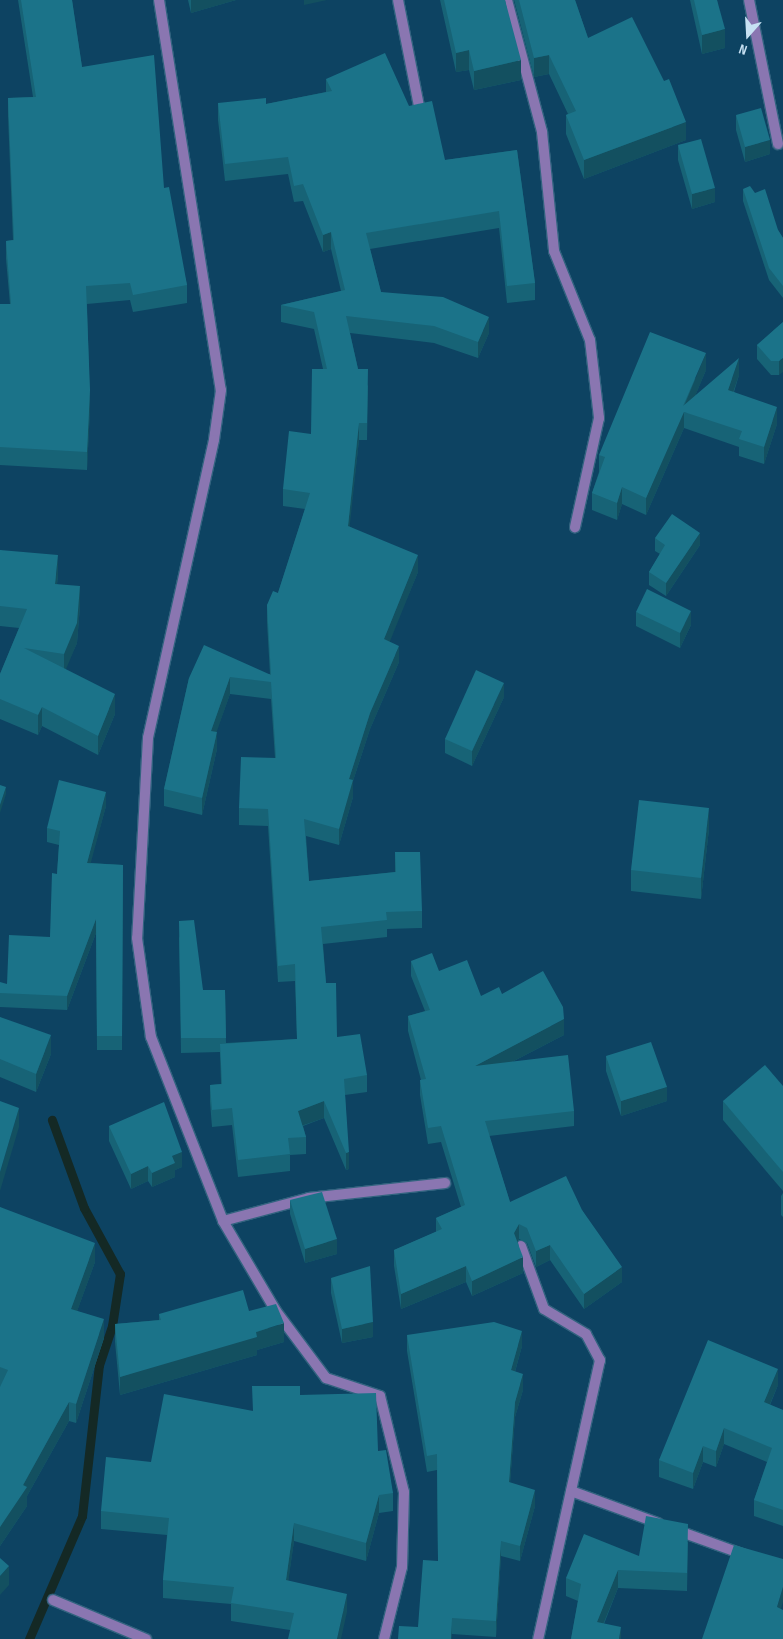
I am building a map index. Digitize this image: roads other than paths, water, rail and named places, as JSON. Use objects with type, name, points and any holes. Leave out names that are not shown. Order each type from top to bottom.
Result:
[{"type":"street","points":[[160,0],[221,390],[214,440],[148,738],[137,938],[151,1037],[223,1221],[276,1311],[326,1378],[380,1396],[404,1492],[402,1567],[384,1639]]},
{"type":"street","points":[[398,0],[419,106]]},
{"type":"street","points":[[507,0],[542,132],[554,250],[590,340],[599,418],[576,527]]},
{"type":"street","points":[[750,0],[778,144]]},
{"type":"street","points":[[223,1221],[309,1198],[445,1183]]},
{"type":"street","points":[[521,1246],[544,1309],[586,1334],[600,1360],[538,1639]]},
{"type":"street","points":[[570,1491],[755,1559]]},
{"type":"street","points":[[54,1600],[146,1639]]},
{"type":"waterway","points":[[29,1639],[82,1516],[99,1365],[112,1326],[120,1274],[84,1208],[52,1120]]}]
